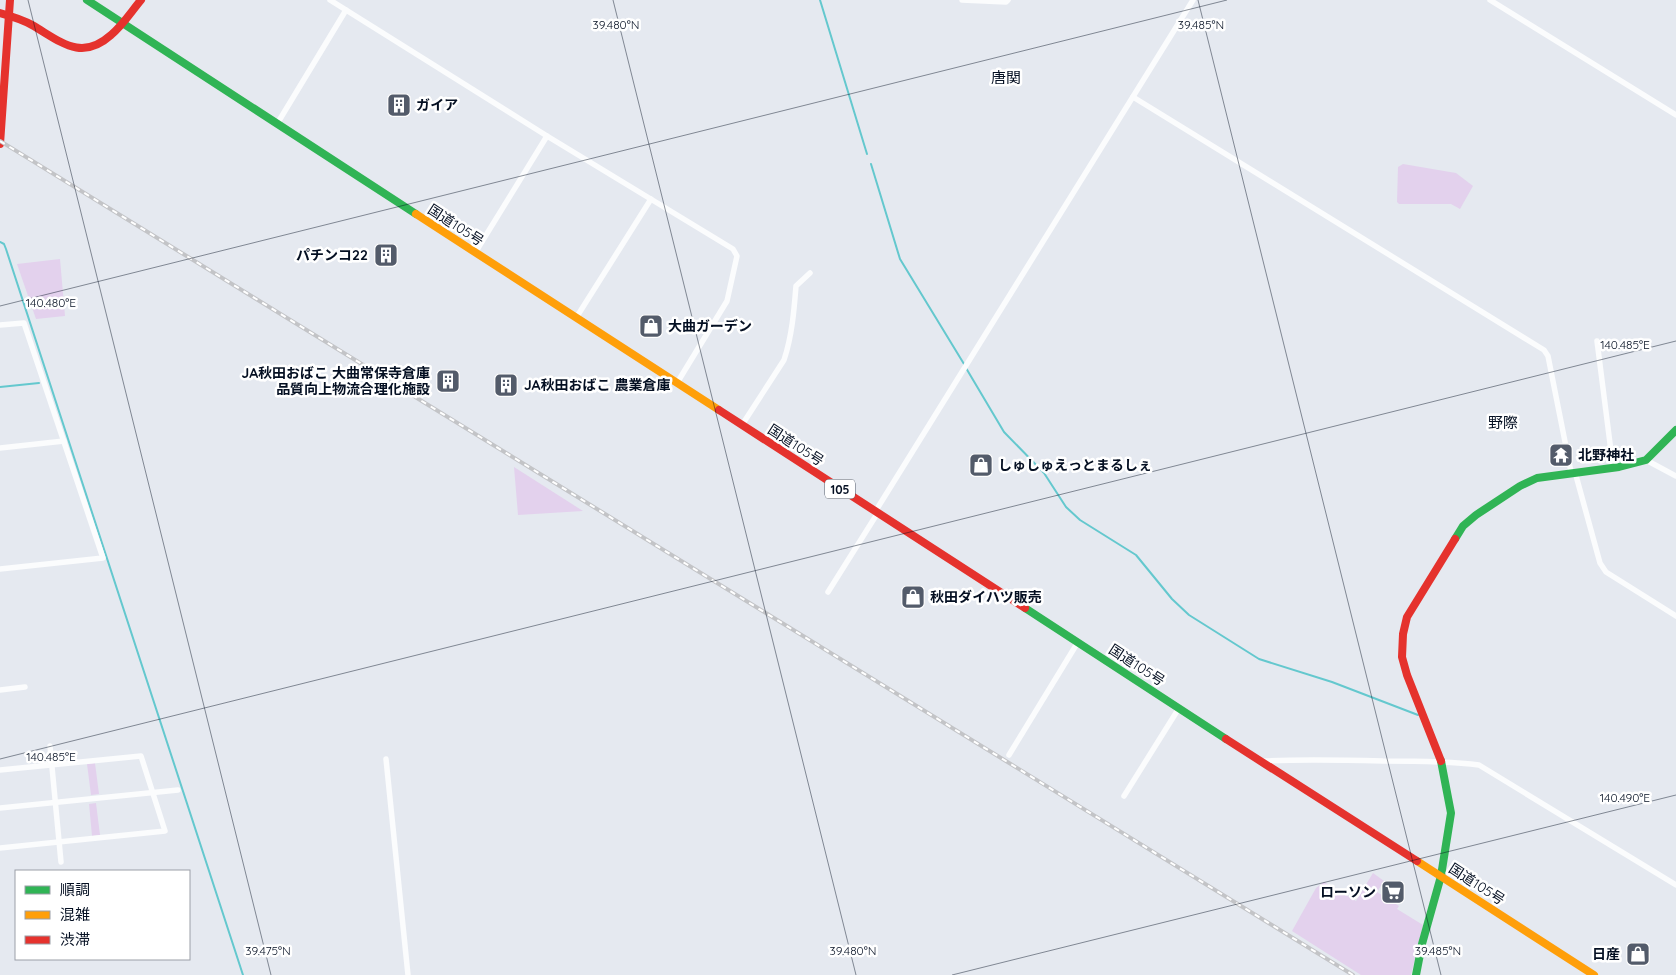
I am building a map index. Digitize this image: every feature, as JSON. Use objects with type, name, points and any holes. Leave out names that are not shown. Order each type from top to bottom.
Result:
[{"type":"main road","points":[[0,144],[10,0]]},
{"type":"main road","name":"国道105号","points":[[87,0],[876,513],[1594,975]]},
{"type":"main road","points":[[0,13],[22,20],[70,47],[87,49],[107,39],[141,0]]},
{"type":"main road","points":[[1416,975],[1422,944],[1441,876],[1451,813],[1441,762],[1407,675],[1402,657],[1403,634],[1407,617],[1463,526],[1476,515],[1520,486],[1537,478],[1613,467],[1646,460],[1676,430]]},
{"type":"street","points":[[330,0],[547,136],[733,249],[736,256],[726,300],[677,383]]},
{"type":"street","points":[[962,0],[1006,2],[1008,0]]},
{"type":"street","points":[[828,592],[1193,0]]},
{"type":"street","points":[[1490,0],[1676,115]]},
{"type":"street","points":[[277,124],[346,10]]},
{"type":"street","points":[[1133,97],[1544,350],[1548,356],[1573,472],[1600,563],[1606,572],[1676,616]]},
{"type":"street","points":[[476,253],[547,136]]},
{"type":"street","points":[[576,318],[651,199]]},
{"type":"street","points":[[742,425],[784,360],[794,314],[796,286],[810,273]]},
{"type":"street","points":[[0,325],[24,323],[103,558],[0,569]]},
{"type":"street","points":[[1597,340],[1613,467]]},
{"type":"street","points":[[0,448],[64,441]]},
{"type":"street","points":[[1646,460],[1676,476]]},
{"type":"street","points":[[1009,755],[1078,642]]},
{"type":"street","points":[[0,690],[25,687]]},
{"type":"street","points":[[1124,796],[1179,708]]},
{"type":"street","points":[[50,746],[62,862]]},
{"type":"street","points":[[0,770],[141,756],[165,832],[0,848]]},
{"type":"street","points":[[386,759],[408,975]]},
{"type":"street","points":[[1262,762],[1306,760],[1441,762],[1479,765],[1492,771],[1676,885]]},
{"type":"street","points":[[0,808],[178,790]]},
{"type":"shaded area","points":[[1403,164],[1456,173],[1473,186],[1460,209],[1451,204],[1399,204],[1397,202],[1398,167]]},
{"type":"shaded area","points":[[60,259],[65,316],[36,319],[17,264]]},
{"type":"shaded area","points":[[514,467],[583,511],[518,515]]},
{"type":"shaded area","points":[[95,763],[99,794],[91,795],[87,764]]},
{"type":"shaded area","points":[[96,803],[100,835],[92,836],[89,804]]},
{"type":"shaded area","points":[[1373,873],[1384,881],[1377,892],[1399,906],[1397,909],[1423,925],[1411,975],[1361,975],[1292,931],[1316,888],[1324,882],[1356,901]]},
{"type":"waterway","points":[[820,0],[867,154]]},
{"type":"waterway","points":[[871,164],[900,259],[964,364]]},
{"type":"waterway","points":[[0,242],[4,244],[6,249],[243,975]]},
{"type":"waterway","points":[[966,368],[1004,432],[1044,473],[1066,507],[1080,520],[1136,555],[1172,599],[1189,615],[1259,659],[1332,682],[1418,715]]},
{"type":"waterway","points":[[0,387],[39,383]]},
{"type":"railway","points":[[0,141],[1353,975]]},
{"type":"traffic: fast","points":[[87,0],[416,214]]},
{"type":"traffic: fast","points":[[1455,539],[1463,526],[1476,515],[1520,486],[1537,478],[1619,467],[1646,460],[1676,430]]},
{"type":"traffic: fast","points":[[1025,608],[1226,739]]},
{"type":"traffic: fast","points":[[1416,975],[1422,944],[1441,876],[1451,813],[1441,761]]},
{"type":"traffic: slow","points":[[416,214],[719,410]]},
{"type":"traffic: slow","points":[[1417,861],[1594,975]]},
{"type":"traffic: jam","points":[[0,144],[10,0]]},
{"type":"traffic: jam","points":[[0,13],[24,21],[61,42],[80,48],[100,43],[111,35],[141,0]]},
{"type":"traffic: jam","points":[[719,410],[1025,608]]},
{"type":"traffic: jam","points":[[1441,761],[1407,675],[1402,657],[1403,634],[1407,617],[1455,539]]},
{"type":"traffic: jam","points":[[1226,739],[1417,861]]},
{"type":"place","name":"ガイア","points":[[399,105]]},
{"type":"place","name":"パチンコ22","points":[[386,255]]},
{"type":"place","name":"大曲ガーデン","points":[[651,326]]},
{"type":"place","name":"JA秋田おばこ 大曲常保寺倉庫 品質向上物流合理化施設","points":[[448,381]]},
{"type":"place","name":"JA秋田おばこ 農業倉庫","points":[[506,385]]},
{"type":"place","name":"北野神社","points":[[1561,455]]},
{"type":"place","name":"しゅしゅえっとまるしぇ","points":[[981,465]]},
{"type":"place","name":"秋田ダイハツ販売","points":[[913,597]]},
{"type":"place","name":"ローソン","points":[[1393,892]]},
{"type":"place","name":"日産","points":[[1638,954]]},
{"type":"district","name":"唐関","points":[[1006,77]]},
{"type":"district","name":"野際","points":[[1503,422]]}]
